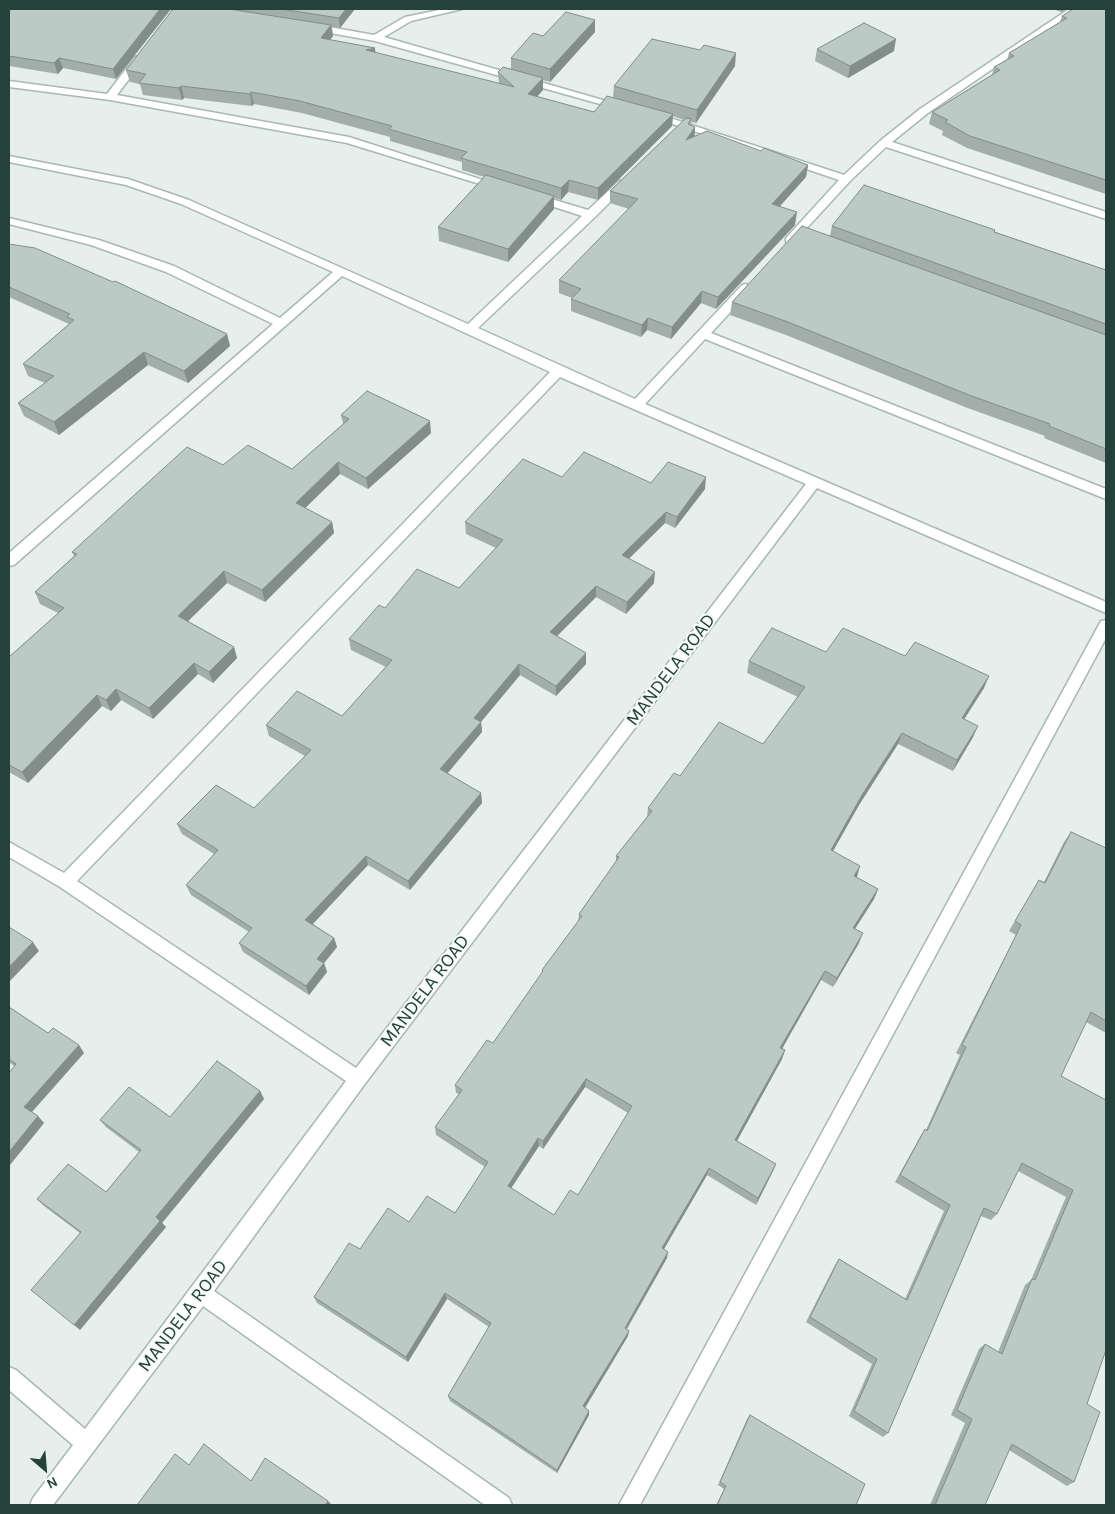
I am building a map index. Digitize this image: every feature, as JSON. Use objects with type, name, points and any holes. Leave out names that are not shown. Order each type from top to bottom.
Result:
[{"type":"street","points":[[376,38],[408,20],[457,9]]},
{"type":"street","points":[[784,247],[802,234],[846,179],[884,143],[924,111],[1075,9]]},
{"type":"street","points":[[302,26],[376,38],[639,111],[846,179]]},
{"type":"street","points":[[110,98],[143,53]]},
{"type":"street","points":[[9,84],[110,98],[349,140],[592,215]]},
{"type":"street","points":[[668,138],[682,124]]},
{"type":"street","points":[[884,143],[1106,216]]},
{"type":"street","points":[[9,159],[128,182],[185,202],[470,329],[558,371],[1106,608]]},
{"type":"street","points":[[470,329],[634,173]]},
{"type":"street","points":[[9,220],[95,242],[170,270],[282,323]]},
{"type":"street","points":[[9,561],[340,272]]},
{"type":"street","points":[[637,405],[757,276]]},
{"type":"street","points":[[703,334],[1106,494]]},
{"type":"street","points":[[66,882],[558,371]]},
{"type":"street","name":"MANDELA ROAD","points":[[40,1505],[201,1293],[358,1079],[815,481]]},
{"type":"street","points":[[629,1505],[1106,625]]},
{"type":"street","points":[[9,849],[66,882],[358,1079]]},
{"type":"street","points":[[201,1293],[502,1505]]},
{"type":"street","points":[[9,1377],[86,1443]]},
{"type":"building","points":[[9,9],[160,9],[113,69],[59,58],[54,63],[9,56]]},
{"type":"building","points":[[173,9],[229,9],[331,25],[321,38],[375,48],[366,50],[514,87],[498,72],[503,67],[543,78],[528,94],[594,112],[607,96],[673,114],[598,188],[569,180],[561,188],[461,158],[467,152],[389,129],[392,126],[300,101],[251,92],[250,94],[139,83],[146,74],[126,70]]},
{"type":"building","points":[[281,9],[346,9],[339,18]]},
{"type":"building","points":[[1073,9],[1106,9],[1106,180],[970,136],[945,122],[948,120],[932,112],[1000,70],[994,67],[1014,56],[1009,53],[1067,18],[1062,16]]},
{"type":"building","points":[[566,12],[595,20],[550,69],[511,58],[533,33],[543,36]]},
{"type":"building","points":[[864,23],[896,39],[850,66],[817,49]]},
{"type":"building","points":[[652,39],[700,50],[704,45],[736,53],[697,110],[614,86]]},
{"type":"building","points":[[686,118],[691,119],[688,124],[695,127],[686,140],[707,131],[761,151],[764,148],[808,165],[772,204],[797,212],[718,297],[702,291],[672,327],[648,318],[642,325],[571,299],[581,289],[559,280],[638,199],[610,191]]},
{"type":"building","points":[[486,175],[554,196],[508,249],[438,227]]},
{"type":"building","points":[[864,185],[1106,270],[1106,324],[832,226]]},
{"type":"building","points":[[802,226],[1106,335],[1106,449],[1049,426],[1050,424],[969,395],[788,322],[732,302]]},
{"type":"building","points":[[9,244],[35,248],[113,282],[115,281],[227,334],[184,371],[144,352],[54,422],[18,403],[54,376],[23,364],[74,320],[67,317],[70,314],[9,287]]},
{"type":"building","points":[[367,391],[430,421],[366,478],[338,462],[296,503],[332,522],[262,590],[224,571],[178,616],[234,647],[209,672],[194,663],[149,708],[116,689],[106,700],[97,695],[22,772],[9,765],[9,657],[64,608],[35,592],[77,554],[72,552],[187,447],[223,465],[248,445],[292,469],[349,419],[341,415]]},
{"type":"building","points":[[584,452],[651,483],[668,462],[706,477],[677,517],[666,512],[622,555],[655,572],[627,602],[596,586],[550,632],[586,653],[556,686],[519,664],[474,718],[481,722],[440,769],[481,793],[408,881],[366,856],[305,920],[334,938],[317,959],[324,963],[306,986],[239,943],[252,928],[186,885],[218,850],[177,824],[216,785],[254,808],[311,750],[266,725],[297,691],[342,716],[392,660],[349,639],[379,605],[385,608],[417,569],[459,588],[503,540],[465,522],[523,459],[562,477]]},
{"type":"building","points":[[772,628],[826,652],[843,628],[905,656],[915,642],[989,676],[962,718],[978,726],[957,760],[902,733],[862,795],[831,850],[860,866],[854,876],[878,889],[853,928],[863,933],[837,978],[825,971],[780,1048],[785,1050],[735,1140],[776,1164],[758,1198],[709,1168],[662,1248],[668,1252],[625,1328],[629,1331],[583,1406],[589,1411],[557,1470],[448,1396],[491,1323],[445,1293],[406,1357],[314,1297],[349,1243],[360,1249],[388,1208],[409,1222],[427,1196],[455,1213],[488,1162],[435,1127],[462,1090],[455,1085],[487,1040],[493,1043],[542,970],[582,916],[579,914],[619,857],[616,856],[652,811],[648,808],[674,773],[680,776],[719,722],[763,744],[805,687],[749,661]],"holes":[[[586,1079],[632,1106],[578,1195],[570,1190],[554,1215],[508,1186],[538,1138],[543,1141]]]},
{"type":"building","points":[[1071,832],[1106,848],[1106,1021],[1091,1012],[1061,1076],[1106,1100],[1106,1350],[1087,1404],[1100,1412],[1074,1482],[1012,1444],[985,1505],[935,1505],[972,1419],[957,1410],[985,1344],[1002,1354],[1032,1279],[1035,1280],[1073,1190],[1022,1163],[997,1214],[984,1208],[888,1433],[854,1411],[877,1359],[810,1317],[839,1259],[907,1300],[950,1205],[900,1175],[925,1129],[927,1131],[966,1047],[962,1045],[1021,925],[1015,921],[1039,880],[1045,883]]},
{"type":"building","points":[[9,927],[33,942],[9,967]]},
{"type":"building","points":[[9,1007],[48,1033],[53,1028],[79,1045],[24,1107],[38,1116],[9,1152],[9,1073],[16,1064],[9,1059]]},
{"type":"building","points":[[217,1061],[260,1091],[156,1217],[160,1221],[74,1325],[31,1290],[81,1232],[37,1199],[68,1164],[106,1192],[141,1150],[100,1120],[129,1087],[170,1117]]},
{"type":"building","points":[[750,1415],[865,1484],[856,1505],[717,1505],[726,1486],[720,1482]]},
{"type":"building","points":[[204,1444],[251,1481],[265,1458],[328,1501],[325,1505],[137,1505],[175,1454],[189,1465]]}]
